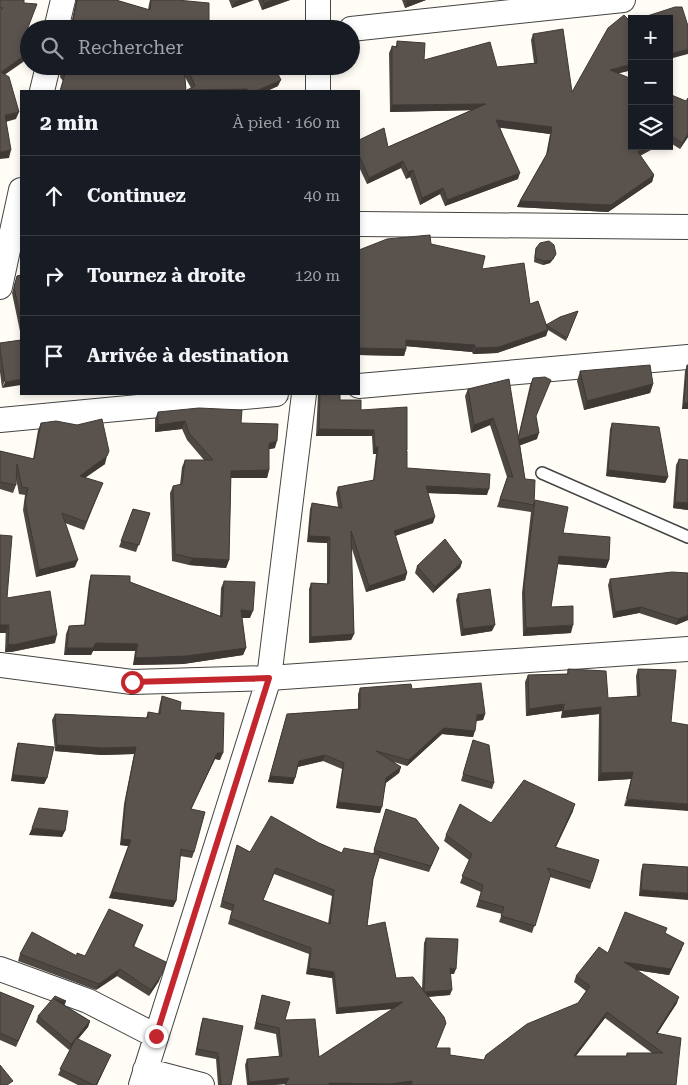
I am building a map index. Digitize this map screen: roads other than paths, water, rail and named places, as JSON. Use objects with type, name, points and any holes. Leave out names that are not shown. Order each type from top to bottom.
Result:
[{"type":"street","points":[[58,20],[63,0]]},
{"type":"street","points":[[318,0],[318,20]]},
{"type":"street","points":[[360,29],[623,0]]},
{"type":"street","points":[[42,90],[46,75]]},
{"type":"street","points":[[318,75],[318,90]]},
{"type":"street","points":[[0,287],[15,203]]},
{"type":"street","points":[[360,224],[688,227]]},
{"type":"street","points":[[360,386],[688,357]]},
{"type":"street","points":[[0,420],[265,395]]},
{"type":"street","points":[[202,1085],[143,1077],[269,678],[304,395]]},
{"type":"street","points":[[0,665],[132,682],[269,678],[688,649]]},
{"type":"street","points":[[0,969],[88,1001],[156,1036]]},
{"type":"lane","points":[[542,473],[688,537]]}]
